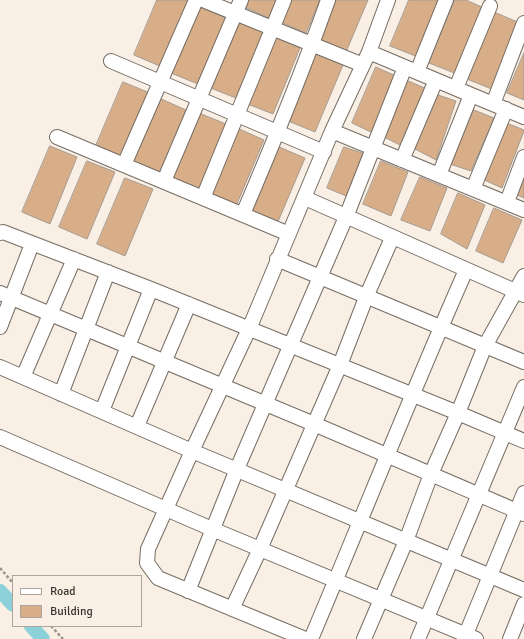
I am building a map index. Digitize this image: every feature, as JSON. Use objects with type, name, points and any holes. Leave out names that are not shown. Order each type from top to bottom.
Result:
[{"type":"street","points":[[124,165],[196,0]]},
{"type":"street","points":[[202,0],[363,65]]},
{"type":"street","points":[[164,181],[241,0]]},
{"type":"street","points":[[203,198],[284,0]]},
{"type":"street","points":[[243,214],[278,132],[328,0]]},
{"type":"street","points":[[305,639],[158,578],[147,563],[148,548],[249,329],[277,259],[305,198],[332,131],[369,52],[388,0]]},
{"type":"street","points":[[188,591],[236,469],[291,346],[346,217],[373,148],[446,0]]},
{"type":"street","points":[[456,88],[490,6]]},
{"type":"street","points":[[493,104],[524,23]]},
{"type":"street","points":[[369,52],[524,117]]},
{"type":"street","points":[[110,61],[324,152]]},
{"type":"street","points":[[402,160],[436,80]]},
{"type":"street","points":[[439,175],[471,95]]},
{"type":"street","points":[[473,189],[506,109]]},
{"type":"street","points":[[332,131],[524,210]]},
{"type":"street","points":[[57,137],[289,234]]},
{"type":"street","points":[[507,202],[524,157]]},
{"type":"street","points":[[305,198],[392,238],[520,293]]},
{"type":"street","points":[[0,233],[152,289],[524,441]]},
{"type":"street","points":[[232,610],[340,365],[367,295],[392,238]]},
{"type":"street","points":[[0,327],[6,296],[32,244]]},
{"type":"street","points":[[23,377],[74,259]]},
{"type":"street","points":[[277,259],[367,295],[524,362]]},
{"type":"street","points":[[311,639],[361,521],[412,394],[466,270]]},
{"type":"street","points":[[61,394],[108,272]]},
{"type":"street","points":[[364,639],[406,541],[485,346],[520,293],[524,276]]},
{"type":"street","points":[[102,411],[152,289]]},
{"type":"street","points":[[6,296],[314,424],[520,512]]},
{"type":"street","points":[[137,426],[188,304]]},
{"type":"street","points":[[0,367],[192,451],[524,590]]},
{"type":"street","points":[[418,639],[524,387]]},
{"type":"street","points":[[0,437],[469,638],[489,576],[520,512],[524,493]]},
{"type":"street","points":[[510,639],[524,604]]},
{"type":"path","points":[[0,568],[12,582]]},
{"type":"path","points":[[52,627],[63,639]]},
{"type":"building","points":[[157,0],[188,0],[162,67],[134,55]]},
{"type":"building","points":[[247,0],[279,0],[271,19],[244,7]]},
{"type":"building","points":[[287,0],[320,0],[306,33],[278,21]]},
{"type":"building","points":[[336,0],[368,0],[346,52],[319,41]]},
{"type":"building","points":[[409,0],[442,0],[418,57],[390,46]]},
{"type":"building","points":[[455,0],[466,0],[484,8],[457,74],[429,63]]},
{"type":"building","points":[[198,6],[226,18],[198,84],[171,73]]},
{"type":"building","points":[[494,12],[522,24],[494,90],[467,79]]},
{"type":"building","points":[[236,20],[263,32],[236,98],[208,87]]},
{"type":"building","points":[[273,36],[300,48],[273,114],[245,103]]},
{"type":"building","points":[[524,53],[524,100],[507,93]]},
{"type":"building","points":[[316,54],[343,65],[315,132],[288,121]]},
{"type":"building","points":[[376,67],[396,76],[373,133],[352,123]]},
{"type":"building","points":[[406,80],[427,89],[404,147],[384,137]]},
{"type":"building","points":[[123,82],[150,93],[122,160],[95,148]]},
{"type":"building","points":[[438,95],[456,101],[436,160],[415,149]]},
{"type":"building","points":[[159,98],[186,110],[159,176],[131,165]]},
{"type":"building","points":[[474,110],[494,118],[471,171],[450,164]]},
{"type":"building","points":[[199,113],[226,124],[198,191],[171,179]]},
{"type":"building","points":[[504,122],[524,131],[502,188],[480,178]]},
{"type":"building","points":[[237,128],[264,140],[236,206],[209,195]]},
{"type":"building","points":[[50,146],[77,157],[50,224],[22,212]]},
{"type":"building","points":[[277,146],[305,158],[277,224],[249,213]]},
{"type":"building","points":[[344,147],[368,155],[351,198],[327,188]]},
{"type":"building","points":[[87,161],[115,172],[87,239],[59,227]]},
{"type":"building","points":[[381,161],[408,172],[391,216],[363,204]]},
{"type":"building","points":[[524,165],[524,198],[513,193]]},
{"type":"building","points":[[420,177],[447,188],[430,231],[401,220]]},
{"type":"building","points":[[125,178],[153,189],[125,256],[97,244]]},
{"type":"building","points":[[458,193],[485,205],[467,249],[441,234]]},
{"type":"building","points":[[494,208],[522,220],[503,263],[476,251]]},
{"type":"waterway","points":[[0,591],[12,604]]},
{"type":"waterway","points":[[32,627],[43,639]]}]
